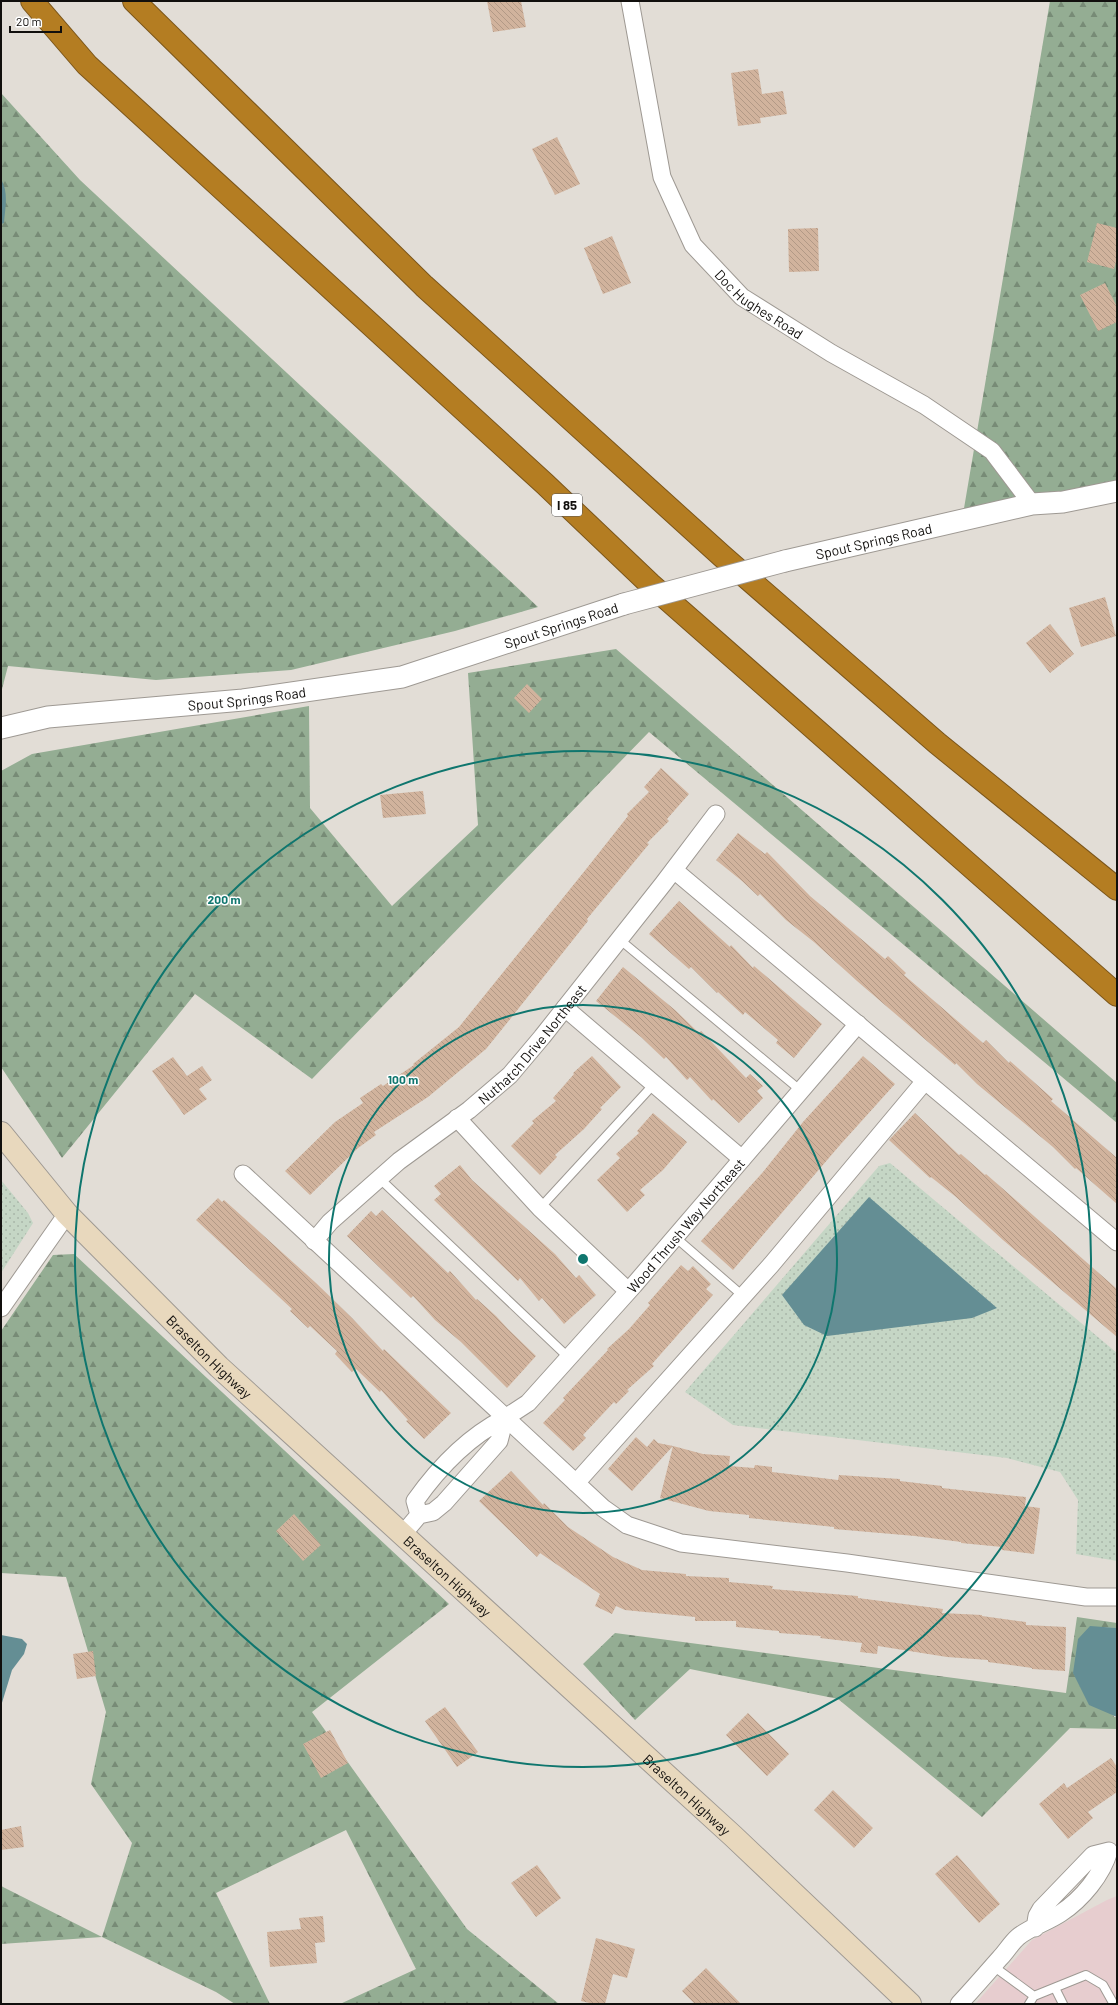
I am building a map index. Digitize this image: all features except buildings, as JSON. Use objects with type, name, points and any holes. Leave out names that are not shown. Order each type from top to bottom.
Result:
[{"type":"highway","name":"I 85","points":[[32,1],[87,66],[545,484],[650,584],[1117,995]]},
{"type":"highway","points":[[134,1],[424,286],[575,421],[722,556],[937,743],[1117,889]]},
{"type":"main road","name":"Braselton Highway","points":[[1,1133],[67,1214],[218,1367],[403,1534],[761,1863],[910,2004]]},
{"type":"street","name":"Doc Hughes Road","points":[[630,1],[662,177],[694,245],[742,297],[831,353],[924,405],[992,451],[1032,504]]},
{"type":"street","name":"Spout Springs Road","points":[[1,728],[48,717],[243,700],[402,677],[624,604],[785,561],[1032,504],[1063,502],[1117,491]]},
{"type":"street","name":"Nuthatch Drive Northeast","points":[[314,1241],[330,1222],[399,1161],[457,1118],[510,1075],[674,870],[716,814]]},
{"type":"street","points":[[674,870],[1117,1242]]},
{"type":"street","points":[[565,1008],[742,1159]]},
{"type":"street","name":"Wood Thrush Way Northeast","points":[[419,1515],[415,1501],[426,1486],[466,1443],[487,1428],[528,1403],[628,1291],[858,1024]]},
{"type":"street","points":[[576,1483],[743,1296],[925,1081]]},
{"type":"street","points":[[457,1118],[540,1208],[628,1291]]},
{"type":"street","points":[[243,1174],[603,1508],[627,1525],[681,1543],[847,1563],[1086,1597],[1117,1597]]},
{"type":"street","points":[[1,1308],[67,1214]]},
{"type":"street","points":[[403,1534],[419,1515],[433,1512],[444,1504],[499,1441],[505,1418]]},
{"type":"street","points":[[958,2004],[1018,1937],[1061,1913],[1078,1898],[1099,1873],[1113,1846]]},
{"type":"lane","points":[[619,939],[800,1090]]},
{"type":"lane","points":[[540,1208],[654,1084]]},
{"type":"lane","points":[[379,1178],[568,1357]]},
{"type":"lane","points":[[675,1237],[743,1296]]},
{"type":"lane","points":[[993,1966],[1034,1996]]},
{"type":"lane","points":[[1029,2004],[1034,1996],[1086,1975],[1103,1984],[1112,2001]]},
{"type":"lane","points":[[1055,1988],[1063,2004]]},
{"type":"shaded area","points":[[1117,1896],[1117,2004],[975,2004],[1032,1940]]},
{"type":"green space","points":[[1050,1],[1117,1],[1117,500],[961,526]]},
{"type":"green space","points":[[1,93],[80,180],[538,607],[455,631],[291,670],[156,680],[8,666],[1,693]]},
{"type":"green space","points":[[616,649],[1117,1083],[1117,1123],[649,732],[312,1079],[195,994],[62,1158],[1,1067],[1,771],[32,754],[309,706],[310,808],[392,906],[478,825],[468,673]]},
{"type":"green space","points":[[890,1163],[1117,1353],[1117,1561],[1076,1554],[1078,1500],[1060,1472],[1007,1458],[733,1425],[685,1392],[879,1166]]},
{"type":"green space","points":[[1,1180],[28,1213],[33,1223],[1,1273]]},
{"type":"green space","points":[[74,1254],[449,1604],[312,1712],[467,1929],[559,2004],[340,2004],[416,1969],[346,1830],[216,1893],[270,2004],[235,2004],[216,1992],[102,1937],[132,1843],[91,1784],[106,1712],[66,1577],[1,1573],[1,1331],[53,1255]]},
{"type":"green space","points":[[1077,1617],[1117,1623],[1117,1628],[1090,1627],[1114,1717],[1117,1717],[1117,1729],[1070,1728],[982,1817],[838,1699],[690,1669],[635,1720],[583,1664],[615,1633],[1066,1693]]},
{"type":"green space","points":[[1,1886],[102,1937],[1,1944]]},
{"type":"water","points":[[1,179],[5,190],[6,201],[4,223],[1,224]]},
{"type":"water","points":[[869,1197],[997,1308],[972,1318],[827,1336],[804,1325],[782,1295]]},
{"type":"water","points":[[1090,1626],[1117,1628],[1117,1717],[1089,1705],[1073,1673],[1078,1639]]},
{"type":"water","points":[[1,1635],[22,1639],[27,1644],[24,1654],[12,1670],[1,1706]]}]
